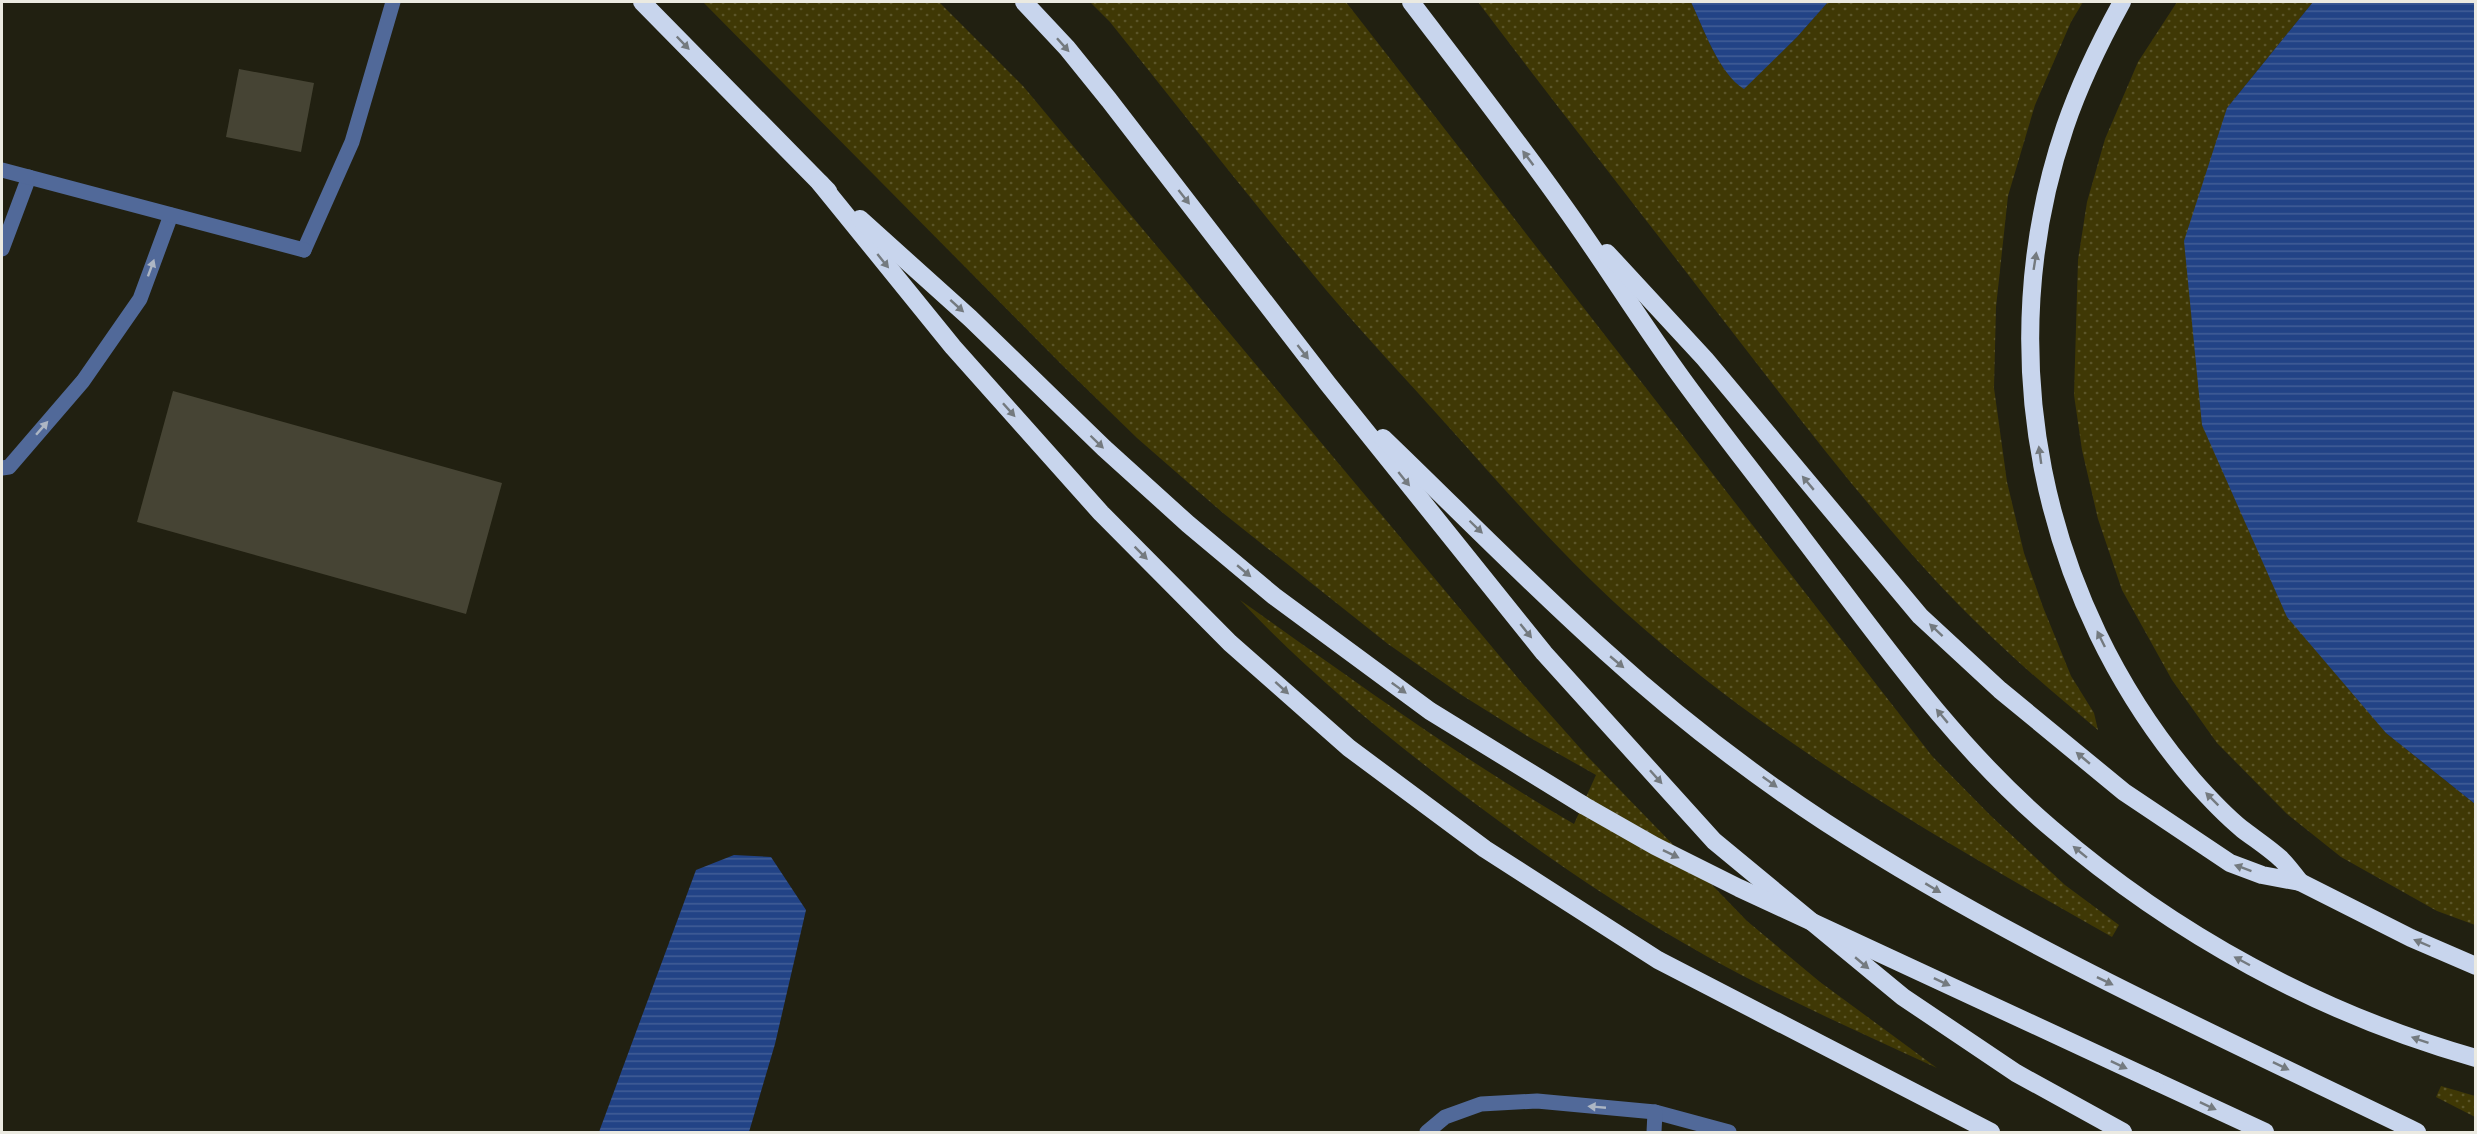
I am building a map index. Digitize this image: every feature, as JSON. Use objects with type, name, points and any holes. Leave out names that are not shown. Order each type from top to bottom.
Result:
[{"type":"highway","points":[[642,2],[820,183],[970,318],[1146,486],[1274,596],[1430,711],[1654,846],[1739,888],[2265,1132]]},
{"type":"highway","points":[[1024,2],[1067,48],[1109,100],[1328,384],[1544,653],[1714,841],[1903,997],[2016,1073],[2123,1132]]},
{"type":"highway","points":[[1411,2],[1563,205],[1680,376],[1906,672],[1964,741],[2050,828],[2140,897],[2215,946],[2274,978],[2397,1032],[2475,1058]]},
{"type":"highway","points":[[2122,2],[2090,64],[2065,128],[2047,194],[2034,265],[2029,332],[2032,403],[2041,465],[2058,532],[2079,595],[2109,656],[2150,721],[2193,780],[2239,826],[2281,859],[2300,882]]},
{"type":"highway","points":[[820,183],[953,347],[1101,513],[1230,643],[1349,748],[1485,849],[1658,960],[1991,1132]]},
{"type":"highway","points":[[1563,205],[1705,359],[1920,616],[2000,690],[2124,792],[2230,863],[2262,875],[2300,882],[2411,938],[2475,966]]},
{"type":"highway","points":[[1328,384],[1606,653],[1710,739],[1824,821],[1936,891],[2053,955],[2417,1132]]},
{"type":"street","points":[[2,170],[304,250],[352,142],[393,2]]},
{"type":"street","points":[[2,249],[29,177]]},
{"type":"street","points":[[2,468],[9,467],[83,381],[140,298],[171,215]]},
{"type":"street","points":[[1427,1132],[1445,1117],[1481,1104],[1537,1101],[1655,1112],[1730,1132]]},
{"type":"street","points":[[1654,1132],[1655,1112]]},
{"type":"shaded area","points":[[703,2],[939,2],[1023,86],[1523,684],[1588,757],[1747,921],[1820,982],[1937,1068],[1764,987],[1647,921],[1558,864],[1501,823],[1442,779],[1323,681],[1240,600],[1446,744],[1574,824],[1596,775],[1527,736],[1460,694],[1388,644],[1223,513],[1137,438],[1062,365]]},
{"type":"shaded area","points":[[1090,2],[1346,2],[1932,756],[1990,815],[2065,885],[2119,925],[2112,937],[1922,827],[1799,748],[1682,661],[1626,613],[1533,521],[1341,307],[1110,22]]},
{"type":"shaded area","points":[[1478,2],[1691,2],[1719,61],[1735,81],[1744,88],[1797,37],[1828,2],[2083,2],[2071,22],[2035,105],[2008,196],[1996,307],[1994,388],[2007,482],[2024,553],[2071,676],[2094,713],[2098,730],[1974,620],[1877,514],[1794,412]]},
{"type":"shaded area","points":[[2177,2],[2313,2],[2227,108],[2386,733],[2475,804],[2475,925],[2437,911],[2341,857],[2287,814],[2217,743],[2172,680],[2122,590],[2098,519],[2082,450],[2074,395],[2078,260],[2087,202],[2105,139],[2138,62]]},
{"type":"shaded area","points":[[2441,1086],[2475,1096],[2475,1117],[2436,1097]]},
{"type":"water","points":[[1691,2],[1828,2],[1797,37],[1744,89],[1735,82],[1719,61]]},
{"type":"water","points":[[2313,2],[2475,2],[2475,804],[2386,733],[2287,617],[2202,425],[2184,241],[2227,108]]},
{"type":"water","points":[[734,855],[771,857],[806,910],[775,1044],[749,1132],[599,1132],[696,870]]},
{"type":"building","points":[[239,69],[314,83],[301,152],[226,137]]},
{"type":"building","points":[[173,391],[502,483],[466,614],[137,522]]}]
